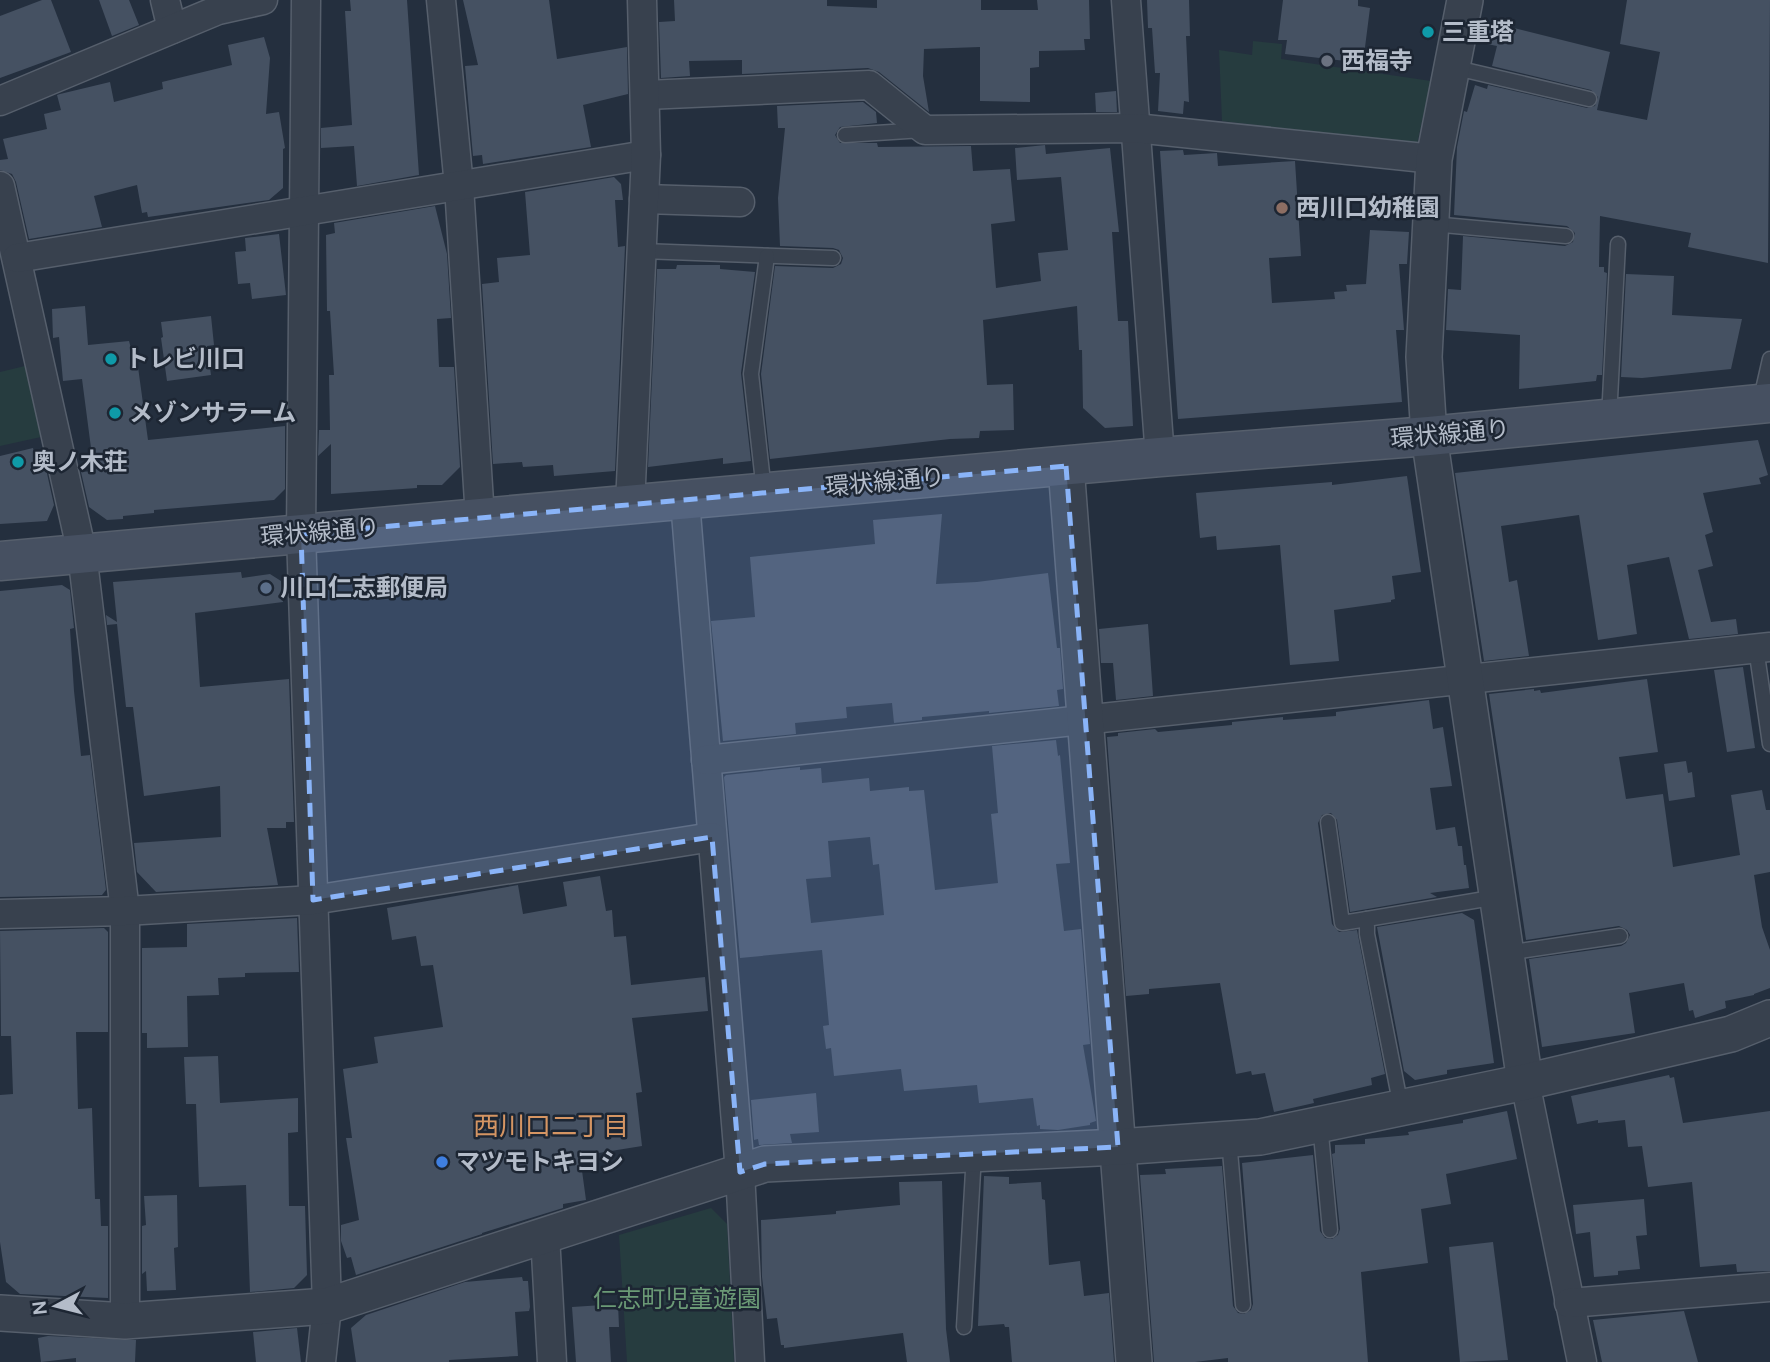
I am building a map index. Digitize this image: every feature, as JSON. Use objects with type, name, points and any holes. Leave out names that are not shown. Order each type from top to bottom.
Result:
[{"type":"main road","name":"環状線通り","points":[[0,561],[1160,457],[1767,406]]},
{"type":"street","points":[[165,0],[172,29]]},
{"type":"street","points":[[0,101],[218,10],[263,0]]},
{"type":"street","points":[[306,0],[301,534],[327,1306],[321,1362]]},
{"type":"street","points":[[441,0],[459,186],[480,518]]},
{"type":"street","points":[[630,505],[646,155],[642,0]]},
{"type":"street","points":[[1126,0],[1160,457]]},
{"type":"street","points":[[1465,0],[1434,159],[1424,357],[1429,436],[1525,1082],[1582,1362]]},
{"type":"street","points":[[646,95],[869,85],[925,130],[1135,128],[1434,159]]},
{"type":"street","points":[[17,258],[646,155]]},
{"type":"street","points":[[0,186],[82,553],[125,911],[125,1321]]},
{"type":"street","points":[[644,199],[740,202]]},
{"type":"street","points":[[1066,466],[1134,1362]]},
{"type":"street","points":[[685,501],[740,1172],[750,1362]]},
{"type":"street","points":[[706,760],[1763,648]]},
{"type":"street","points":[[0,914],[125,911],[313,900],[712,837]]},
{"type":"street","points":[[0,1313],[125,1321],[327,1306],[765,1164],[1118,1147],[1260,1137],[1525,1082],[1731,1034],[1770,1018]]},
{"type":"street","points":[[545,1235],[552,1362]]},
{"type":"street","points":[[1569,1303],[1770,1287]]},
{"type":"lane","points":[[1452,67],[1589,99]]},
{"type":"lane","points":[[845,135],[925,130]]},
{"type":"lane","points":[[1431,223],[1566,236]]},
{"type":"lane","points":[[1609,419],[1618,244]]},
{"type":"lane","points":[[642,251],[833,258]]},
{"type":"lane","points":[[764,494],[751,374],[767,256]]},
{"type":"lane","points":[[1767,406],[1770,359]]},
{"type":"lane","points":[[1763,648],[1770,744]]},
{"type":"lane","points":[[1328,822],[1342,923],[1497,897]]},
{"type":"lane","points":[[1367,919],[1367,934],[1401,1107]]},
{"type":"lane","points":[[1506,953],[1620,936]]},
{"type":"lane","points":[[1320,1124],[1331,1230]]},
{"type":"lane","points":[[1229,1139],[1244,1305]]},
{"type":"lane","points":[[964,1327],[974,1154]]},
{"type":"highlighted area","points":[[1066,466],[1118,1147],[765,1164],[740,1172],[712,837],[313,900],[301,534]]},
{"type":"green space","points":[[1253,41],[1282,44],[1281,59],[1431,81],[1417,144],[1222,121],[1219,50],[1252,55]]},
{"type":"green space","points":[[25,366],[41,437],[0,446],[0,372]]},
{"type":"green space","name":"仁志町児童遊園","points":[[711,1208],[727,1224],[734,1362],[627,1362],[619,1235]]},
{"type":"building","points":[[42,0],[51,0],[71,52],[0,78],[0,16]]},
{"type":"building","points":[[99,0],[129,0],[139,25],[112,36]]},
{"type":"building","points":[[350,0],[407,0],[419,175],[357,186],[354,146],[321,148],[321,128],[352,125],[345,11],[351,11]]},
{"type":"building","points":[[463,0],[549,0],[557,59],[627,47],[628,94],[583,105],[591,147],[483,164],[482,155],[473,156],[465,66],[478,65]]},
{"type":"building","points":[[674,0],[827,0],[827,6],[877,8],[877,0],[981,0],[981,10],[1038,10],[1037,0],[1089,0],[1090,39],[1084,39],[1085,50],[1039,51],[1039,67],[1030,68],[1030,102],[980,101],[980,47],[924,49],[923,76],[929,112],[879,72],[868,68],[742,74],[742,60],[689,61],[690,76],[661,78],[659,22],[675,21]]},
{"type":"building","points":[[1147,0],[1189,0],[1190,36],[1186,36],[1189,102],[1184,101],[1183,114],[1158,111],[1160,73],[1155,73]]},
{"type":"building","points":[[1283,0],[1358,0],[1358,6],[1370,8],[1363,63],[1285,54],[1287,40],[1278,40]]},
{"type":"building","points":[[1627,0],[1770,0],[1768,263],[1688,247],[1691,233],[1600,216],[1599,267],[1604,267],[1604,272],[1607,273],[1602,375],[1597,375],[1596,381],[1519,389],[1520,335],[1446,330],[1448,289],[1461,290],[1463,236],[1565,246],[1573,242],[1575,233],[1567,226],[1454,215],[1457,147],[1464,111],[1467,112],[1475,85],[1487,89],[1488,85],[1587,108],[1595,106],[1598,97],[1591,90],[1492,66],[1497,46],[1477,42],[1482,20],[1610,52],[1597,110],[1647,120],[1660,52],[1620,44]]},
{"type":"building","points":[[264,37],[270,58],[266,114],[279,112],[285,148],[283,188],[269,200],[148,217],[147,212],[142,213],[137,185],[94,196],[102,227],[29,239],[16,182],[12,174],[0,170],[0,160],[8,159],[3,139],[47,129],[44,114],[61,110],[57,95],[110,82],[114,102],[163,89],[162,82],[232,65],[228,45]]},
{"type":"building","points":[[1116,91],[1117,112],[1096,112],[1095,93]]},
{"type":"building","points":[[863,102],[876,112],[877,123],[840,127],[835,135],[840,143],[877,143],[878,147],[971,146],[973,171],[1010,169],[1015,221],[991,224],[996,288],[1041,281],[1038,253],[1068,250],[1061,177],[1017,180],[1015,148],[1045,145],[1046,154],[1110,148],[1119,232],[1112,232],[1118,321],[1128,321],[1133,426],[1105,428],[1083,408],[1082,350],[1079,350],[1077,306],[983,320],[987,385],[1013,384],[1014,430],[980,431],[979,438],[770,459],[761,374],[775,266],[833,268],[841,264],[843,258],[839,250],[833,248],[780,246],[778,198],[785,128],[778,128],[777,106]]},
{"type":"building","points":[[1183,150],[1184,155],[1217,153],[1218,166],[1295,161],[1301,256],[1269,258],[1272,303],[1335,299],[1334,292],[1347,291],[1346,285],[1366,284],[1370,230],[1409,232],[1407,264],[1399,264],[1404,330],[1396,330],[1402,402],[1178,419],[1160,151]]},
{"type":"building","points":[[614,177],[621,184],[623,200],[615,200],[618,247],[625,246],[615,471],[554,476],[553,465],[523,467],[522,462],[493,464],[482,284],[499,282],[497,258],[530,255],[525,192]]},
{"type":"building","points":[[435,206],[447,254],[451,318],[437,319],[439,367],[454,367],[460,467],[442,485],[331,494],[331,444],[318,456],[319,430],[330,430],[329,375],[334,375],[330,311],[327,311],[326,235],[335,233],[334,223]]},
{"type":"building","points":[[279,234],[286,295],[252,299],[250,283],[238,284],[235,252],[246,251],[245,238]]},
{"type":"building","points":[[677,265],[720,265],[720,269],[755,272],[741,373],[751,461],[723,464],[723,458],[648,467],[657,269],[676,269]]},
{"type":"building","points":[[1626,274],[1674,276],[1672,315],[1742,319],[1731,369],[1642,378],[1621,377]]},
{"type":"building","points":[[85,306],[88,345],[129,341],[138,367],[148,440],[285,426],[285,489],[274,500],[154,510],[154,513],[123,516],[123,519],[107,520],[89,507],[81,472],[94,471],[82,379],[63,381],[59,337],[53,338],[52,309]]},
{"type":"building","points":[[211,316],[214,345],[207,346],[211,375],[167,381],[161,322]]},
{"type":"building","points":[[1758,440],[1768,475],[1759,478],[1761,484],[1703,493],[1713,532],[1705,535],[1713,566],[1698,570],[1711,622],[1736,619],[1738,634],[1689,639],[1669,557],[1627,565],[1637,634],[1598,640],[1579,515],[1501,526],[1509,582],[1517,580],[1529,656],[1484,661],[1455,473]]},
{"type":"building","points":[[33,448],[38,471],[46,469],[54,505],[47,521],[0,524],[0,456]]},
{"type":"building","points":[[1407,476],[1421,572],[1392,576],[1395,599],[1391,602],[1334,610],[1339,661],[1290,665],[1280,545],[1217,550],[1216,536],[1200,538],[1196,493],[1332,482],[1332,485]]},
{"type":"building","points":[[942,514],[936,584],[1048,573],[1057,648],[1060,648],[1063,689],[1057,690],[1059,706],[922,717],[922,720],[894,723],[892,703],[846,707],[847,718],[795,723],[796,734],[723,741],[711,621],[755,617],[750,557],[875,544],[873,520]]},
{"type":"building","points":[[241,572],[242,578],[270,574],[281,581],[283,602],[195,613],[200,687],[289,679],[294,822],[286,822],[286,828],[267,828],[278,885],[156,892],[137,872],[134,843],[221,837],[220,786],[144,796],[133,707],[126,707],[117,624],[107,625],[106,615],[117,622],[113,582]]},
{"type":"building","points":[[62,585],[70,590],[74,628],[70,629],[74,691],[81,756],[90,755],[106,890],[102,895],[0,897],[0,591]]},
{"type":"building","points":[[1148,624],[1153,696],[1116,700],[1113,663],[1101,663],[1099,629]]},
{"type":"building","points":[[1743,667],[1755,748],[1727,752],[1714,670]]},
{"type":"building","points":[[1647,679],[1658,752],[1619,757],[1626,799],[1663,794],[1673,867],[1740,855],[1731,795],[1762,790],[1766,810],[1770,810],[1770,872],[1754,875],[1762,927],[1770,950],[1770,988],[1754,995],[1725,1001],[1726,1008],[1695,1018],[1693,1010],[1689,1011],[1684,983],[1629,993],[1635,1033],[1542,1047],[1529,959],[1621,946],[1630,935],[1619,926],[1526,940],[1489,694],[1534,689],[1540,690],[1541,693]]},
{"type":"building","points":[[1429,700],[1433,729],[1443,727],[1452,786],[1430,788],[1436,830],[1455,827],[1458,846],[1462,846],[1469,888],[1430,893],[1437,897],[1350,912],[1337,820],[1331,813],[1322,815],[1318,823],[1332,924],[1339,932],[1357,930],[1385,1074],[1371,1078],[1372,1085],[1313,1099],[1314,1103],[1274,1112],[1265,1073],[1252,1075],[1251,1071],[1236,1074],[1220,983],[1149,989],[1149,994],[1126,996],[1107,737],[1118,736],[1118,733],[1232,725],[1232,722],[1283,717],[1283,720],[1336,716],[1336,712]]},
{"type":"building","points":[[1056,740],[1058,756],[1060,755],[1070,863],[1056,864],[1064,931],[1081,929],[1090,1044],[1083,1045],[1096,1121],[1090,1125],[1058,1130],[1040,1129],[1040,1125],[1037,1126],[1033,1098],[979,1103],[977,1085],[904,1091],[901,1069],[834,1076],[831,1048],[826,1049],[823,1026],[829,1025],[822,950],[740,958],[724,777],[726,775],[800,767],[800,770],[821,768],[822,783],[869,778],[870,791],[909,787],[909,791],[924,790],[935,890],[998,883],[991,814],[998,813],[992,746]],"holes":[[[870,837],[873,865],[879,864],[884,915],[811,923],[806,879],[831,877],[828,841]]]},
{"type":"building","points":[[1686,761],[1688,773],[1692,772],[1695,797],[1669,801],[1664,764]]},
{"type":"building","points":[[600,876],[606,911],[612,910],[614,937],[626,936],[631,985],[705,977],[708,1011],[632,1018],[642,1092],[636,1093],[642,1146],[580,1156],[586,1200],[563,1204],[563,1208],[356,1275],[351,1257],[347,1258],[341,1241],[341,1225],[359,1220],[346,1138],[352,1138],[343,1069],[378,1063],[374,1037],[443,1027],[433,965],[421,966],[416,936],[392,940],[387,908],[518,885],[523,914],[567,906],[563,882]]},
{"type":"building","points":[[1462,913],[1474,920],[1494,1063],[1447,1070],[1447,1074],[1415,1080],[1404,1071],[1377,927]]},
{"type":"building","points":[[297,918],[299,972],[245,973],[245,977],[218,978],[219,995],[187,996],[188,1047],[147,1048],[147,1033],[142,1033],[142,948],[187,947],[187,924]]},
{"type":"building","points":[[104,928],[108,932],[108,1032],[76,1032],[78,1109],[92,1108],[95,1199],[100,1199],[101,1226],[108,1226],[108,1298],[20,1294],[6,1282],[0,1242],[0,1095],[13,1094],[11,1036],[1,1036],[0,931]]},
{"type":"building","points":[[218,1056],[220,1103],[298,1098],[298,1132],[288,1133],[289,1206],[305,1206],[307,1275],[294,1288],[250,1292],[246,1185],[199,1187],[196,1104],[186,1104],[184,1057]]},
{"type":"building","points":[[1669,1075],[1670,1078],[1674,1077],[1683,1123],[1770,1111],[1770,1271],[1737,1272],[1736,1264],[1700,1267],[1692,1182],[1648,1187],[1642,1146],[1628,1147],[1625,1120],[1598,1123],[1598,1120],[1577,1124],[1571,1096]]},
{"type":"building","points":[[816,1093],[819,1132],[790,1134],[792,1143],[759,1145],[758,1139],[754,1140],[751,1100]]},
{"type":"building","points":[[1507,1111],[1517,1159],[1446,1174],[1451,1204],[1421,1209],[1428,1263],[1361,1272],[1368,1362],[1228,1362],[1228,1358],[1195,1362],[1154,1362],[1140,1175],[1166,1174],[1165,1169],[1222,1166],[1233,1306],[1238,1313],[1244,1314],[1251,1310],[1253,1304],[1242,1163],[1313,1155],[1320,1231],[1325,1238],[1332,1239],[1338,1235],[1340,1229],[1332,1154],[1335,1153],[1335,1145],[1365,1144],[1365,1139],[1409,1135],[1408,1132],[1463,1123],[1463,1120]]},
{"type":"building","points":[[984,1176],[1009,1177],[1009,1184],[1041,1182],[1042,1199],[1045,1200],[1049,1265],[1080,1261],[1084,1296],[1109,1293],[1114,1362],[1012,1362],[1009,1327],[1004,1324],[978,1326]]},
{"type":"building","points":[[942,1181],[946,1329],[950,1362],[907,1362],[903,1333],[784,1348],[784,1345],[781,1345],[777,1318],[767,1319],[762,1277],[761,1220],[900,1205],[899,1182]]},
{"type":"building","points":[[177,1195],[178,1247],[174,1248],[176,1290],[147,1291],[146,1271],[142,1274],[142,1226],[146,1225],[144,1196]]},
{"type":"building","points":[[1644,1199],[1647,1235],[1636,1236],[1640,1269],[1618,1271],[1618,1275],[1594,1277],[1590,1232],[1576,1234],[1573,1205]]},
{"type":"building","points":[[1493,1242],[1508,1360],[1460,1362],[1449,1247]]},
{"type":"building","points":[[522,1277],[523,1281],[528,1281],[530,1307],[529,1311],[515,1312],[518,1356],[449,1362],[356,1362],[351,1328],[366,1315],[465,1282]]},
{"type":"building","points":[[618,1304],[619,1327],[609,1327],[611,1362],[576,1362],[572,1307]]},
{"type":"building","points":[[1684,1311],[1698,1362],[1602,1362],[1593,1320]]},
{"type":"building","points":[[297,1328],[301,1362],[256,1362],[253,1332]]},
{"type":"building","points":[[48,1336],[136,1340],[135,1362],[76,1362],[76,1358],[41,1362],[38,1338]]},
{"type":"place","name":"三重塔","points":[[1428,32]]},
{"type":"place","name":"西福寺","points":[[1327,61]]},
{"type":"place","name":"西川口幼稚園","points":[[1282,208]]},
{"type":"place","name":"トレビ川口","points":[[111,359]]},
{"type":"place","name":"メゾンサラーム","points":[[115,413]]},
{"type":"place","name":"奥ノ木荘","points":[[18,462]]},
{"type":"place","name":"川口仁志郵便局","points":[[266,588]]},
{"type":"place","name":"マツモトキヨシ","points":[[442,1162]]},
{"type":"district","name":"西川口二丁目","points":[[551,1126]]}]
